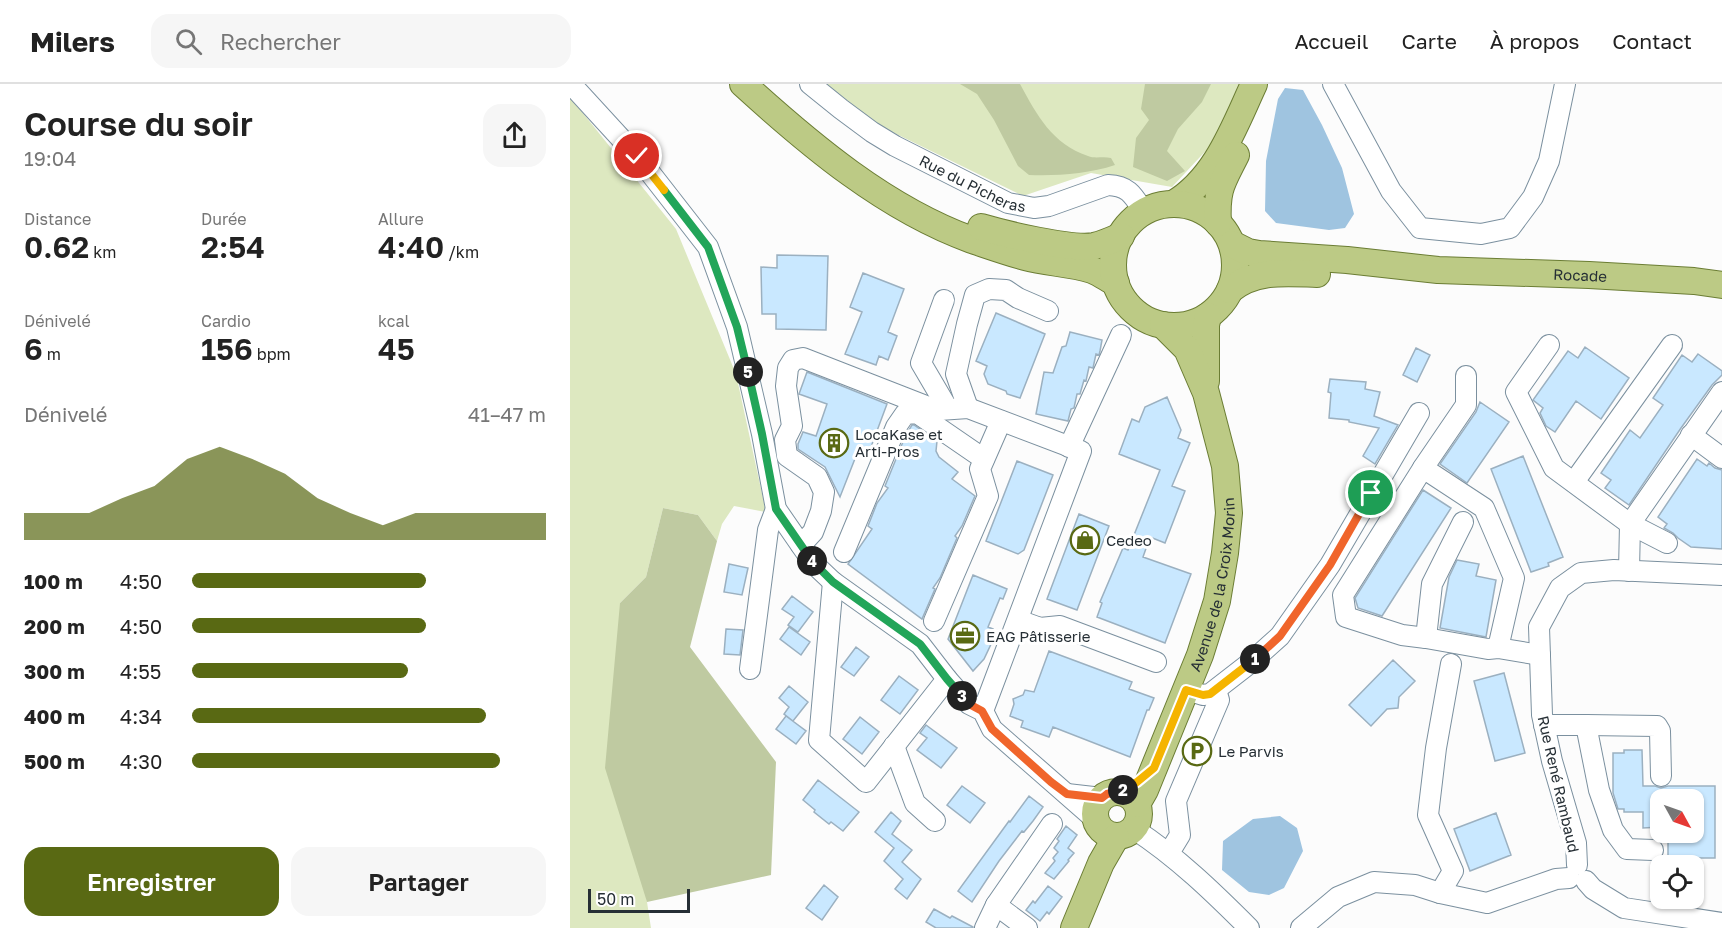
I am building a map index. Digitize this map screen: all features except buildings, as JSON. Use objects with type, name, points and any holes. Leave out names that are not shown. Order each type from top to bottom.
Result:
[{"type":"main road","points":[[743,84],[854,177],[919,217],[1001,250],[1094,271],[1116,283]]},
{"type":"main road","points":[[754,84],[860,165],[897,190],[956,218],[984,228],[1076,247],[1093,246],[1121,236]]},
{"type":"main road","points":[[1173,204],[1192,191],[1209,171],[1229,138],[1256,84]]},
{"type":"main road","points":[[1225,233],[1205,212],[1190,206],[1173,204],[1158,206],[1144,212],[1131,222],[1121,236],[1115,251],[1113,267],[1116,283],[1126,302],[1142,317],[1163,325],[1186,325],[1208,315],[1221,304],[1230,290],[1235,259],[1225,233],[1218,195],[1249,122],[1256,100],[1256,84]]},
{"type":"main road","name":"Rocade","points":[[1225,233],[1248,252],[1258,254],[1347,260],[1438,270]]},
{"type":"main road","name":"Rocade","points":[[1230,290],[1239,282],[1262,274],[1438,270],[1589,275],[1694,281],[1722,285]]},
{"type":"main road","name":"Avenue de la Croix Morin","points":[[1206,393],[1208,315]]},
{"type":"main road","name":"Avenue de la Croix Morin","points":[[1074,928],[1101,863],[1115,815],[1145,790],[1186,690],[1217,601],[1225,553],[1228,513],[1225,466],[1206,393],[1187,349],[1163,325]]},
{"type":"street","points":[[571,84],[637,156],[708,247],[737,327],[762,434],[776,509],[814,564],[833,582],[920,644],[969,704],[982,711],[992,729],[1051,782],[1067,794],[1115,815],[1153,840],[1194,874],[1249,928]]},
{"type":"street","name":"Rue du Picheras","points":[[810,84],[848,115],[895,146],[1008,203],[1034,208],[1049,206],[1108,185],[1127,189],[1144,212]]},
{"type":"street","points":[[1334,84],[1391,191],[1420,228],[1481,234],[1510,228],[1533,197],[1549,161],[1565,84]]},
{"type":"street","points":[[958,409],[956,374],[975,295],[989,289],[1006,290],[1048,311]]},
{"type":"street","points":[[944,300],[921,363],[958,409]]},
{"type":"street","points":[[1068,447],[1121,335]]},
{"type":"street","points":[[1549,345],[1516,392],[1554,468],[1630,524],[1667,543]]},
{"type":"street","points":[[1574,482],[1672,345]]},
{"type":"street","points":[[801,545],[813,532],[821,511],[824,492],[817,477],[787,456],[785,440],[792,426],[786,386],[788,368],[793,360],[803,358],[926,406],[939,410],[958,409],[1001,421],[1081,451],[982,711]]},
{"type":"street","points":[[1466,376],[1466,405],[1423,468],[1343,595],[1346,617],[1402,635],[1488,650],[1498,648],[1540,655]]},
{"type":"street","points":[[1629,571],[1630,524],[1722,392]]},
{"type":"street","points":[[844,552],[896,427],[905,414],[917,412],[984,459]]},
{"type":"street","points":[[1186,690],[1203,695],[1210,694],[1280,636],[1330,565],[1419,413]]},
{"type":"street","points":[[934,621],[987,496],[980,469],[1001,421]]},
{"type":"street","points":[[1691,435],[1722,458]]},
{"type":"street","points":[[1423,468],[1484,508],[1514,578],[1498,648]]},
{"type":"street","points":[[750,669],[768,530],[776,509]]},
{"type":"street","points":[[1426,638],[1432,584],[1463,522]]},
{"type":"street","name":"Rue René Rambaud","points":[[1577,875],[1576,843],[1542,715],[1539,627],[1560,588],[1581,573],[1614,570],[1722,575]]},
{"type":"street","points":[[833,582],[819,740],[866,782],[947,679]]},
{"type":"street","points":[[1018,620],[1040,628],[1060,626],[1156,662]]},
{"type":"street","points":[[1440,893],[1453,871],[1428,815],[1436,748],[1451,664]]},
{"type":"street","points":[[1169,853],[1180,836],[1176,801],[1219,700],[1216,690]]},
{"type":"street","points":[[1544,725],[1657,726],[1660,731],[1661,776]]},
{"type":"street","points":[[1586,725],[1599,790],[1613,830],[1627,849],[1653,850]]},
{"type":"street","points":[[894,746],[915,803],[936,821]]},
{"type":"street","points":[[985,928],[996,905],[1052,824]]},
{"type":"street","points":[[1301,928],[1338,897],[1374,882],[1415,885],[1487,903],[1556,879],[1577,875],[1593,889],[1624,908],[1721,917]]},
{"type":"street","points":[[996,905],[1027,928]]},
{"type":"green space","points":[[826,84],[1240,84],[1214,142],[1172,187],[1091,173],[1023,196],[880,126]]},
{"type":"green space","points":[[960,84],[1020,84],[1039,117],[1055,136],[1075,151],[1093,157],[1111,158],[1115,165],[1072,174],[1029,175],[1018,166],[994,120],[977,94]]},
{"type":"green space","points":[[1145,84],[1211,84],[1202,102],[1178,129],[1167,151],[1185,171],[1167,181],[1133,167],[1136,138],[1149,120],[1141,109]]},
{"type":"green space","points":[[570,97],[676,229],[736,374],[766,512],[734,506],[722,524],[717,541],[698,515],[663,508],[646,577],[620,603],[651,928],[570,928]]},
{"type":"green space","points":[[663,508],[698,515],[717,541],[690,647],[776,762],[771,875],[647,902],[605,768],[620,603],[646,577]]},
{"type":"water","points":[[1285,88],[1303,90],[1342,168],[1354,214],[1345,228],[1329,230],[1276,223],[1265,211],[1266,161],[1278,99]]},
{"type":"water","points":[[1280,816],[1297,828],[1303,851],[1284,888],[1269,895],[1249,892],[1222,870],[1223,841],[1253,819]]},
{"type":"place","name":"LocaKase et Arti-Pros","points":[[834,443]]},
{"type":"place","name":"Cedeo","points":[[1085,540]]},
{"type":"place","name":"EAG Pâtisserie","points":[[965,636]]},
{"type":"place","name":"Le Parvis","points":[[1197,751]]},
{"type":"route","points":[[637,156],[708,247],[737,327],[762,434],[776,509],[814,564],[833,582],[920,644],[969,704],[982,711],[992,729],[1067,794],[1102,798],[1107,794],[1128,788],[1154,768],[1186,690],[1203,695],[1210,694],[1230,680],[1280,636],[1330,565],[1371,493]]}]
